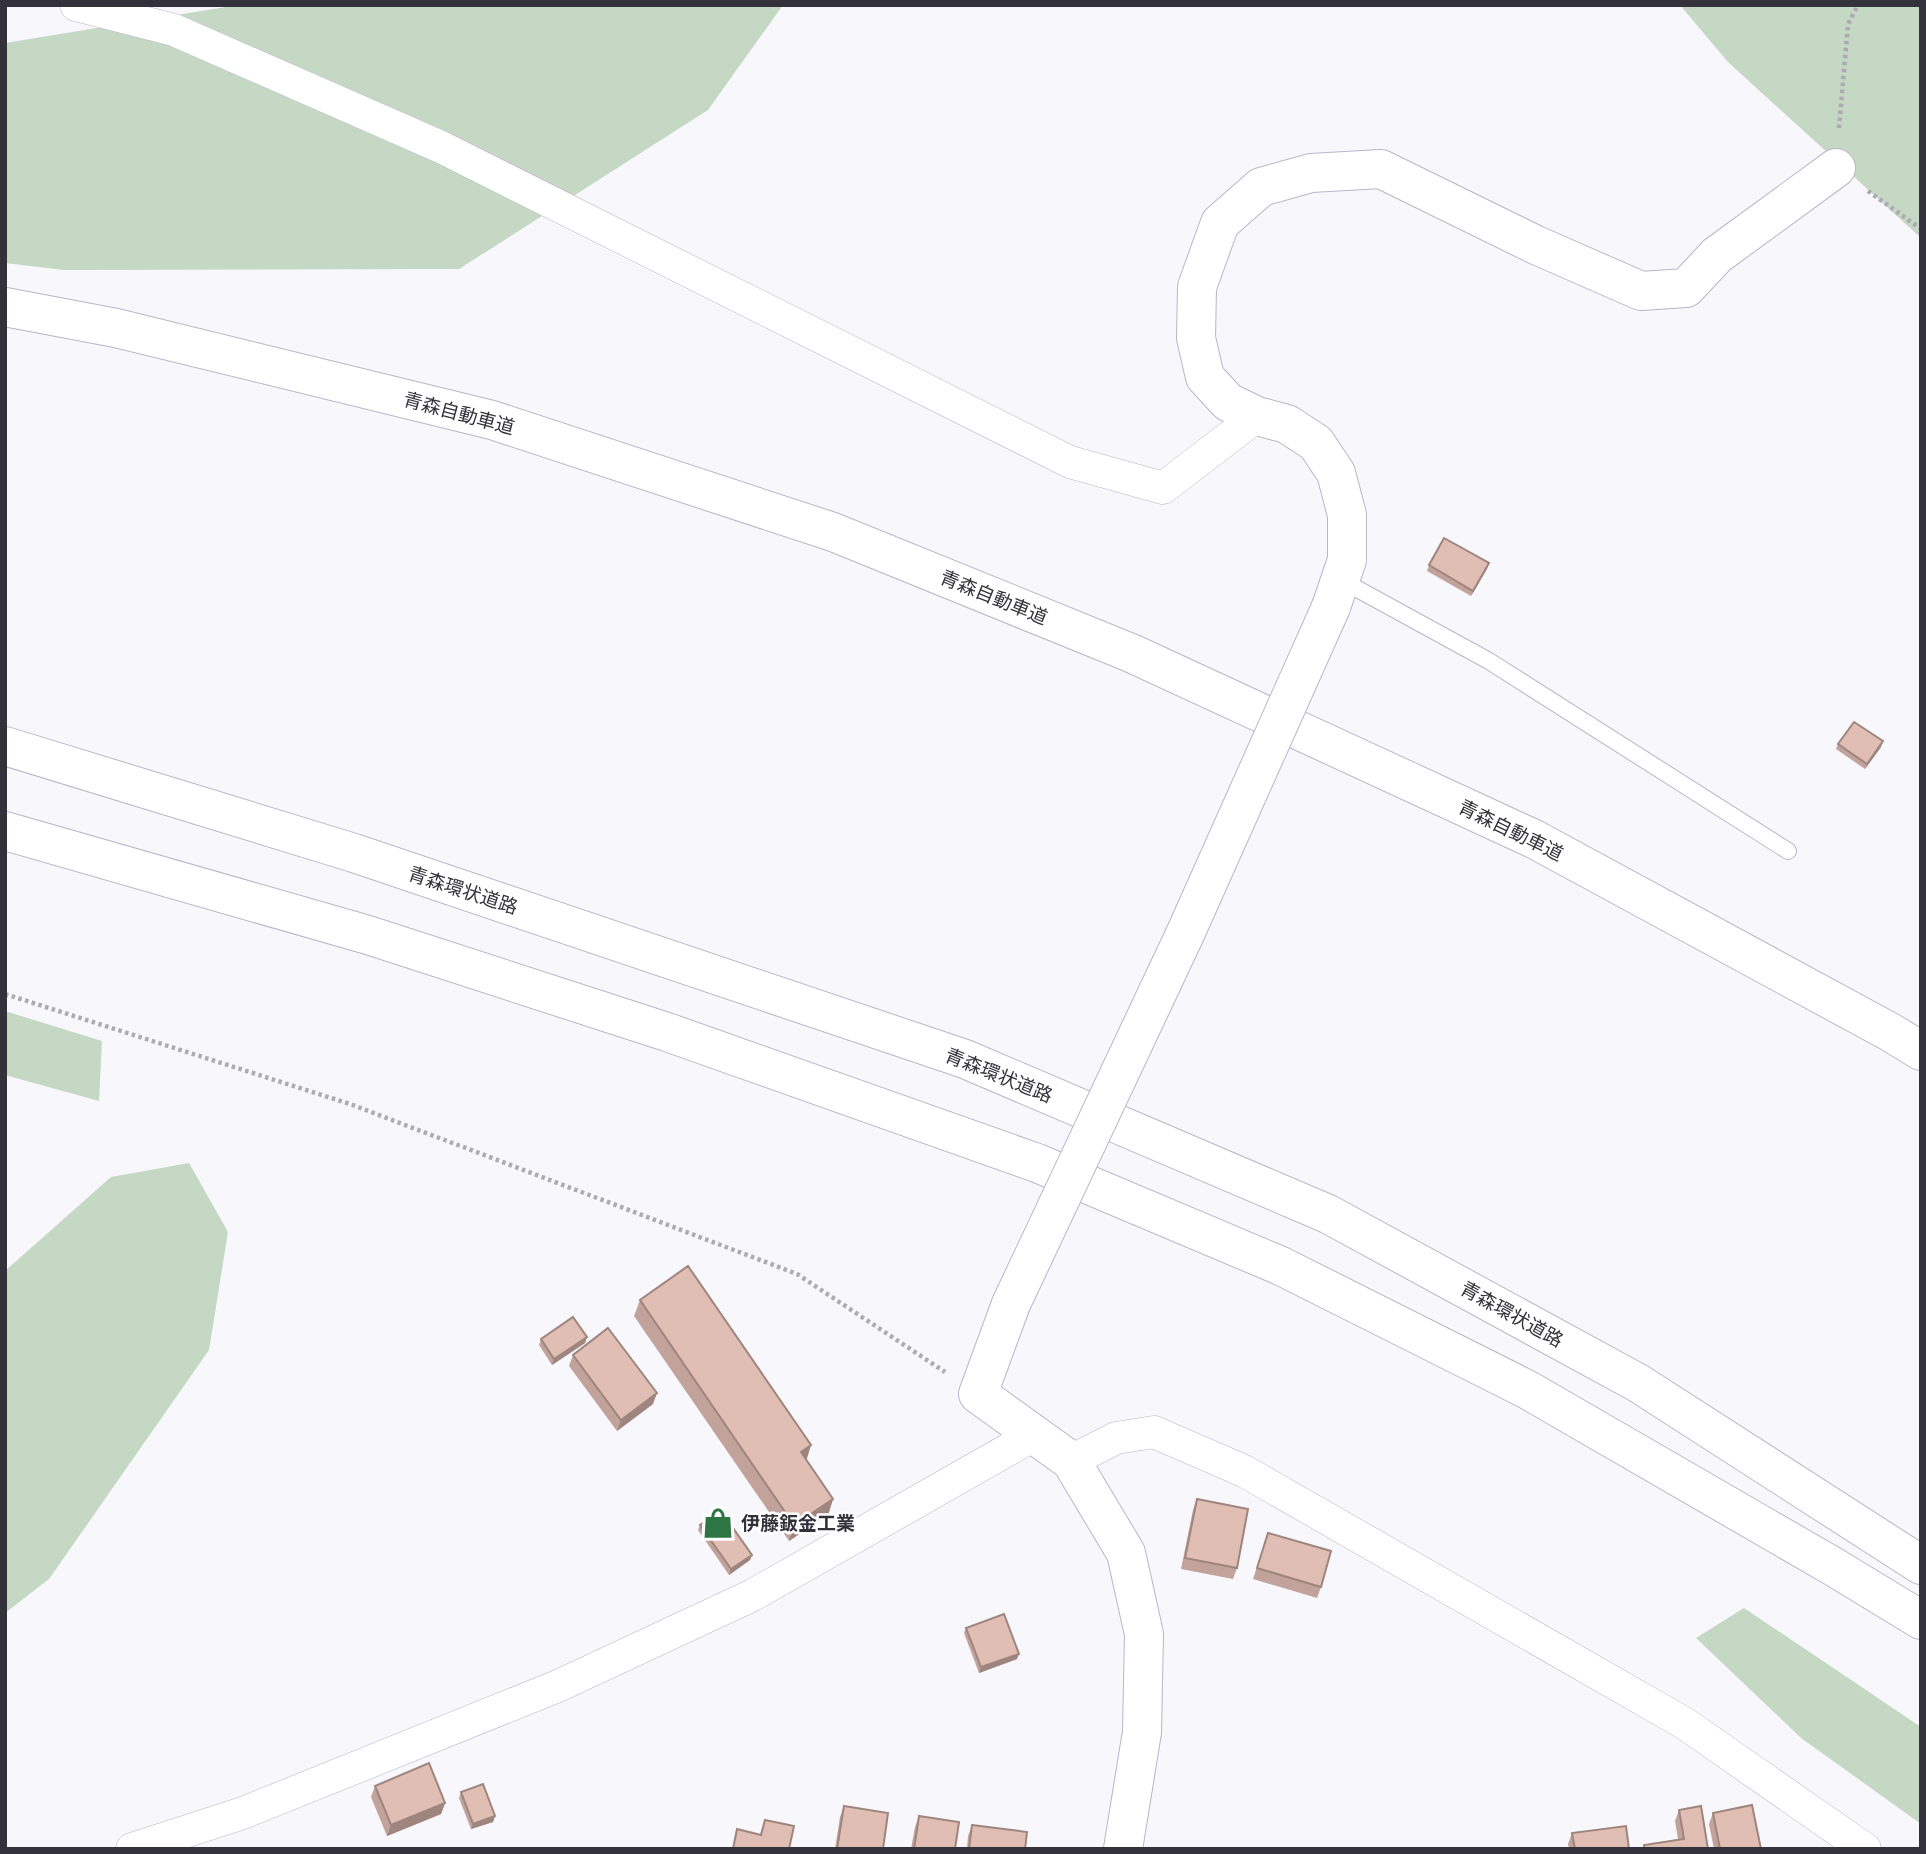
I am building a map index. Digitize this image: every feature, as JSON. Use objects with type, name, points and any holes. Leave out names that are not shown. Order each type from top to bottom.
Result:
[{"type":"main road","points":[[1123,1849],[1142,1732],[1144,1634],[1126,1553],[1071,1461],[978,1394],[1011,1304],[1186,932],[1336,594],[1347,560],[1347,515],[1336,473],[1316,443],[1287,424],[1257,416],[1228,402],[1205,377],[1196,338],[1197,287],[1220,223],[1261,187],[1311,173],[1381,169],[1536,244],[1641,290],[1686,288],[1717,255],[1836,167]]},
{"type":"main road","name":"青森自動車道","points":[[5,307],[116,328],[492,420],[833,532],[1131,653],[1534,839],[1921,1051]]},
{"type":"main road","name":"青森環状道路","points":[[5,746],[354,853],[965,1059],[1328,1214],[1639,1383],[1921,1565]]},
{"type":"main road","points":[[5,831],[369,935],[667,1031],[1037,1163],[1281,1266],[1528,1390],[1921,1620]]},
{"type":"street","points":[[76,5],[174,30],[441,146],[1070,462],[1163,488],[1257,416]]},
{"type":"street","points":[[1071,1461],[1116,1438],[1154,1432],[1244,1471],[1684,1723],[1865,1849]]},
{"type":"street","points":[[132,1849],[243,1813],[558,1686],[752,1595],[1034,1435]]},
{"type":"lane","points":[[1336,594],[1489,662],[1788,851]]},
{"type":"path","points":[[1858,5],[1848,24],[1836,167],[1921,229]]},
{"type":"path","points":[[5,994],[350,1104],[797,1274],[978,1394]]},
{"type":"green space","points":[[238,5],[783,5],[708,110],[459,269],[64,270],[5,263],[5,43]]},
{"type":"green space","points":[[1680,5],[1921,5],[1921,238],[1728,62]]},
{"type":"green space","points":[[5,1011],[102,1041],[99,1101],[5,1075]]},
{"type":"green space","points":[[189,1163],[228,1232],[209,1350],[49,1579],[5,1613],[5,1271],[111,1177]]},
{"type":"green space","points":[[1744,1608],[1921,1727],[1921,1824],[1801,1738],[1696,1638]]},
{"type":"building","points":[[1444,538],[1489,563],[1473,591],[1429,565]]},
{"type":"building","points":[[1854,722],[1883,741],[1867,764],[1838,744]]},
{"type":"building","points":[[688,1266],[811,1445],[801,1452],[833,1499],[794,1525],[640,1300]]},
{"type":"building","points":[[573,1317],[587,1337],[554,1359],[541,1339]]},
{"type":"building","points":[[608,1328],[657,1393],[621,1420],[573,1355]]},
{"type":"building","points":[[1197,1499],[1248,1509],[1237,1568],[1185,1558]]},
{"type":"building","points":[[721,1511],[752,1555],[731,1569],[700,1525]]},
{"type":"building","points":[[1268,1533],[1331,1551],[1321,1587],[1257,1568]]},
{"type":"building","points":[[1004,1614],[1019,1654],[981,1667],[966,1628]]},
{"type":"building","points":[[429,1763],[445,1803],[391,1825],[375,1786]]},
{"type":"building","points":[[483,1784],[495,1816],[473,1824],[461,1792]]},
{"type":"building","points":[[1752,1805],[1761,1849],[1720,1849],[1713,1813]]},
{"type":"building","points":[[844,1806],[888,1813],[883,1849],[837,1849]]},
{"type":"building","points":[[1701,1806],[1708,1849],[1644,1849],[1644,1845],[1684,1839],[1679,1810]]},
{"type":"building","points":[[919,1816],[959,1822],[955,1849],[914,1849]]},
{"type":"building","points":[[765,1820],[794,1826],[789,1849],[733,1849],[737,1829],[761,1835]]},
{"type":"building","points":[[972,1825],[1027,1832],[1025,1849],[969,1849]]},
{"type":"building","points":[[1626,1826],[1629,1849],[1575,1849],[1572,1833]]},
{"type":"place","name":"伊藤鈑金工業","points":[[718,1523]]}]
